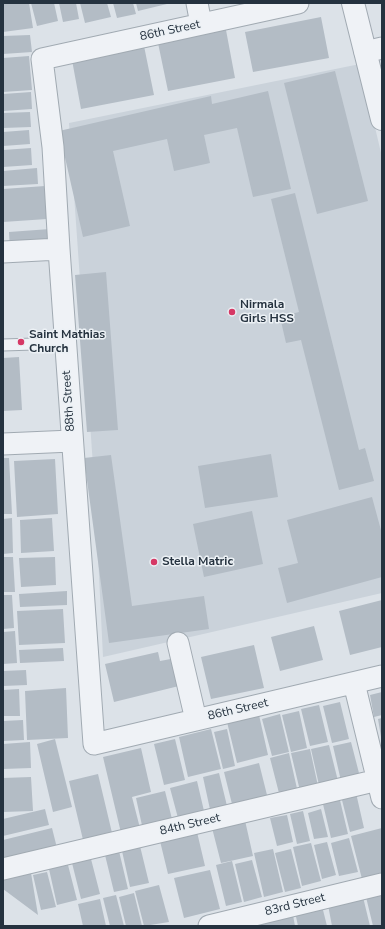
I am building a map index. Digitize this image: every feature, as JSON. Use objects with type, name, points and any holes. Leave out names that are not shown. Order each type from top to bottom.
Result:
[{"type":"street","points":[[197,3],[201,24]]},
{"type":"street","name":"86th Street","points":[[42,58],[298,3]]},
{"type":"street","points":[[353,3],[374,50],[382,119]]},
{"type":"street","name":"88th Street","points":[[42,58],[53,147],[65,343],[94,744]]},
{"type":"street","points":[[3,252],[59,250]]},
{"type":"street","points":[[3,444],[72,441]]},
{"type":"street","points":[[178,643],[196,720]]},
{"type":"street","name":"86th Street","points":[[94,744],[382,676]]},
{"type":"street","points":[[354,683],[380,789]]},
{"type":"street","name":"84th Street","points":[[3,869],[380,789]]},
{"type":"street","name":"83rd Street","points":[[209,926],[382,884]]},
{"type":"lane","points":[[3,345],[65,343]]},
{"type":"shaded area","name":"Nirmala Girls HSS","points":[[360,64],[382,157],[382,593],[103,657],[95,494],[69,123]]},
{"type":"building","points":[[3,3],[29,3],[33,28],[3,32]]},
{"type":"building","points":[[31,3],[54,3],[58,21],[37,26]]},
{"type":"building","points":[[59,3],[76,3],[79,19],[63,22]]},
{"type":"building","points":[[80,3],[107,3],[111,17],[85,23]]},
{"type":"building","points":[[113,3],[133,3],[136,14],[117,18]]},
{"type":"building","points":[[136,3],[167,3],[167,4],[138,11]]},
{"type":"building","points":[[321,17],[329,58],[253,72],[245,32]]},
{"type":"building","points":[[226,30],[235,78],[168,91],[158,43]]},
{"type":"building","points":[[30,35],[32,52],[3,54],[3,36]]},
{"type":"building","points":[[144,46],[154,95],[81,109],[72,60]]},
{"type":"building","points":[[29,56],[32,90],[3,92],[3,58]]},
{"type":"building","points":[[335,71],[368,201],[317,214],[284,83]]},
{"type":"building","points":[[268,91],[291,189],[253,197],[237,128],[204,135],[210,163],[174,171],[167,139],[113,151],[130,226],[83,237],[59,131],[211,96],[212,104]]},
{"type":"building","points":[[31,92],[32,109],[3,111],[3,94]]},
{"type":"building","points":[[30,112],[31,127],[3,128],[3,113]]},
{"type":"building","points":[[29,130],[30,144],[3,146],[3,132]]},
{"type":"building","points":[[31,148],[32,165],[3,167],[3,150]]},
{"type":"building","points":[[37,168],[38,184],[3,186],[3,171]]},
{"type":"building","points":[[45,186],[47,219],[3,222],[3,189]]},
{"type":"building","points":[[295,193],[359,450],[365,448],[374,481],[339,490],[301,340],[286,343],[280,317],[299,312],[271,199]]},
{"type":"building","points":[[50,229],[51,247],[10,250],[9,232]]},
{"type":"building","points":[[106,272],[118,430],[87,432],[75,275]]},
{"type":"building","points":[[19,357],[22,410],[3,411],[3,358]]},
{"type":"building","points":[[271,454],[278,497],[205,508],[198,466]]},
{"type":"building","points":[[111,455],[132,606],[204,596],[209,629],[109,643],[84,458]]},
{"type":"building","points":[[3,458],[9,458],[12,514],[3,514]]},
{"type":"building","points":[[55,459],[58,514],[17,517],[14,461]]},
{"type":"building","points":[[372,497],[382,534],[382,577],[287,603],[278,568],[298,563],[287,520]]},
{"type":"building","points":[[252,511],[263,564],[204,577],[193,524]]},
{"type":"building","points":[[12,518],[13,553],[3,554],[3,519]]},
{"type":"building","points":[[52,518],[54,551],[21,553],[20,520]]},
{"type":"building","points":[[3,557],[13,557],[15,592],[3,592]]},
{"type":"building","points":[[55,557],[56,585],[21,587],[19,558]]},
{"type":"building","points":[[67,591],[67,605],[20,607],[19,594]]},
{"type":"building","points":[[3,595],[12,595],[14,628],[3,629]]},
{"type":"building","points":[[382,600],[382,647],[350,655],[339,611]]},
{"type":"building","points":[[63,609],[65,643],[19,645],[17,611]]},
{"type":"building","points":[[314,626],[323,660],[280,671],[271,637]]},
{"type":"building","points":[[15,631],[17,663],[3,664],[3,632]]},
{"type":"building","points":[[254,645],[264,688],[211,699],[201,657]]},
{"type":"building","points":[[63,648],[64,661],[20,663],[19,650]]},
{"type":"building","points":[[158,652],[160,661],[176,658],[183,685],[114,702],[105,664]]},
{"type":"building","points":[[26,670],[27,685],[3,686],[3,671]]},
{"type":"building","points":[[66,688],[68,738],[27,740],[25,691]]},
{"type":"building","points":[[19,689],[20,716],[3,716],[3,690]]},
{"type":"building","points":[[382,692],[382,715],[374,717],[370,695]]},
{"type":"building","points":[[340,702],[349,739],[332,743],[323,706]]},
{"type":"building","points":[[319,705],[328,742],[310,746],[301,709]]},
{"type":"building","points":[[299,711],[307,748],[291,752],[282,715]]},
{"type":"building","points":[[280,714],[289,752],[272,756],[262,719]]},
{"type":"building","points":[[259,715],[268,755],[237,763],[227,722]]},
{"type":"building","points":[[382,718],[382,737],[381,737],[378,719]]},
{"type":"building","points":[[23,720],[24,740],[3,741],[3,721]]},
{"type":"building","points":[[211,729],[221,769],[188,777],[179,737]]},
{"type":"building","points":[[227,729],[235,766],[223,769],[214,732]]},
{"type":"building","points":[[55,739],[72,807],[53,812],[37,744]]},
{"type":"building","points":[[175,739],[185,780],[164,785],[154,744]]},
{"type":"building","points":[[30,742],[31,768],[3,769],[3,744]]},
{"type":"building","points":[[351,742],[360,777],[341,781],[333,746]]},
{"type":"building","points":[[329,745],[338,781],[319,785],[311,749]]},
{"type":"building","points":[[141,748],[151,792],[132,797],[141,832],[122,837],[103,757]]},
{"type":"building","points":[[310,749],[318,786],[300,791],[291,753]]},
{"type":"building","points":[[289,753],[298,793],[280,797],[270,758]]},
{"type":"building","points":[[259,763],[269,803],[234,812],[224,772]]},
{"type":"building","points":[[219,773],[228,810],[211,814],[203,777]]},
{"type":"building","points":[[98,774],[113,837],[84,844],[69,781]]},
{"type":"building","points":[[31,777],[33,811],[3,812],[3,778]]},
{"type":"building","points":[[197,781],[204,811],[178,818],[170,788]]},
{"type":"building","points":[[165,791],[173,823],[143,830],[136,798]]},
{"type":"building","points":[[356,793],[364,828],[350,832],[341,796]]},
{"type":"building","points":[[339,796],[348,834],[331,838],[322,800]]},
{"type":"building","points":[[45,809],[49,825],[3,836],[3,819]]},
{"type":"building","points":[[321,809],[328,837],[314,839],[308,813]]},
{"type":"building","points":[[303,811],[310,841],[297,844],[290,814]]},
{"type":"building","points":[[287,815],[293,842],[277,846],[270,818]]},
{"type":"building","points":[[244,816],[253,856],[221,863],[211,824]]},
{"type":"building","points":[[52,828],[58,852],[3,865],[3,840]]},
{"type":"building","points":[[382,828],[382,874],[362,879],[351,836]]},
{"type":"building","points":[[197,832],[205,866],[168,874],[160,841]]},
{"type":"building","points":[[349,838],[358,872],[339,876],[331,843]]},
{"type":"building","points":[[327,842],[336,875],[322,879],[314,845]]},
{"type":"building","points":[[311,843],[321,881],[302,886],[293,847]]},
{"type":"building","points":[[140,846],[149,883],[130,887],[122,851]]},
{"type":"building","points":[[273,849],[283,892],[264,897],[254,853]]},
{"type":"building","points":[[291,849],[301,888],[285,892],[275,853]]},
{"type":"building","points":[[119,851],[128,889],[114,892],[105,855]]},
{"type":"building","points":[[91,859],[100,894],[81,899],[72,863]]},
{"type":"building","points":[[252,860],[262,897],[244,902],[235,864]]},
{"type":"building","points":[[232,861],[242,902],[226,906],[216,865]]},
{"type":"building","points":[[68,865],[77,900],[57,905],[49,869]]},
{"type":"building","points":[[210,870],[220,909],[184,918],[174,878]]},
{"type":"building","points":[[47,872],[56,907],[41,910],[33,875]]},
{"type":"building","points":[[31,873],[38,915],[3,889],[3,879]]},
{"type":"building","points":[[159,885],[169,922],[144,926],[135,891]]},
{"type":"building","points":[[382,892],[382,926],[373,926],[366,897]]},
{"type":"building","points":[[134,893],[142,926],[126,926],[119,897]]},
{"type":"building","points":[[116,895],[124,926],[110,926],[103,898]]},
{"type":"building","points":[[363,897],[370,926],[332,926],[328,905]]},
{"type":"building","points":[[100,899],[106,926],[83,926],[78,904]]},
{"type":"building","points":[[322,906],[327,926],[298,926],[295,912]]},
{"type":"building","points":[[292,910],[295,926],[256,926],[254,919]]},
{"type":"place","name":"Nirmala Girls HSS","points":[[232,312]]},
{"type":"place","name":"Saint Mathias Church","points":[[21,342]]},
{"type":"place","name":"Stella Matric","points":[[154,562]]}]
